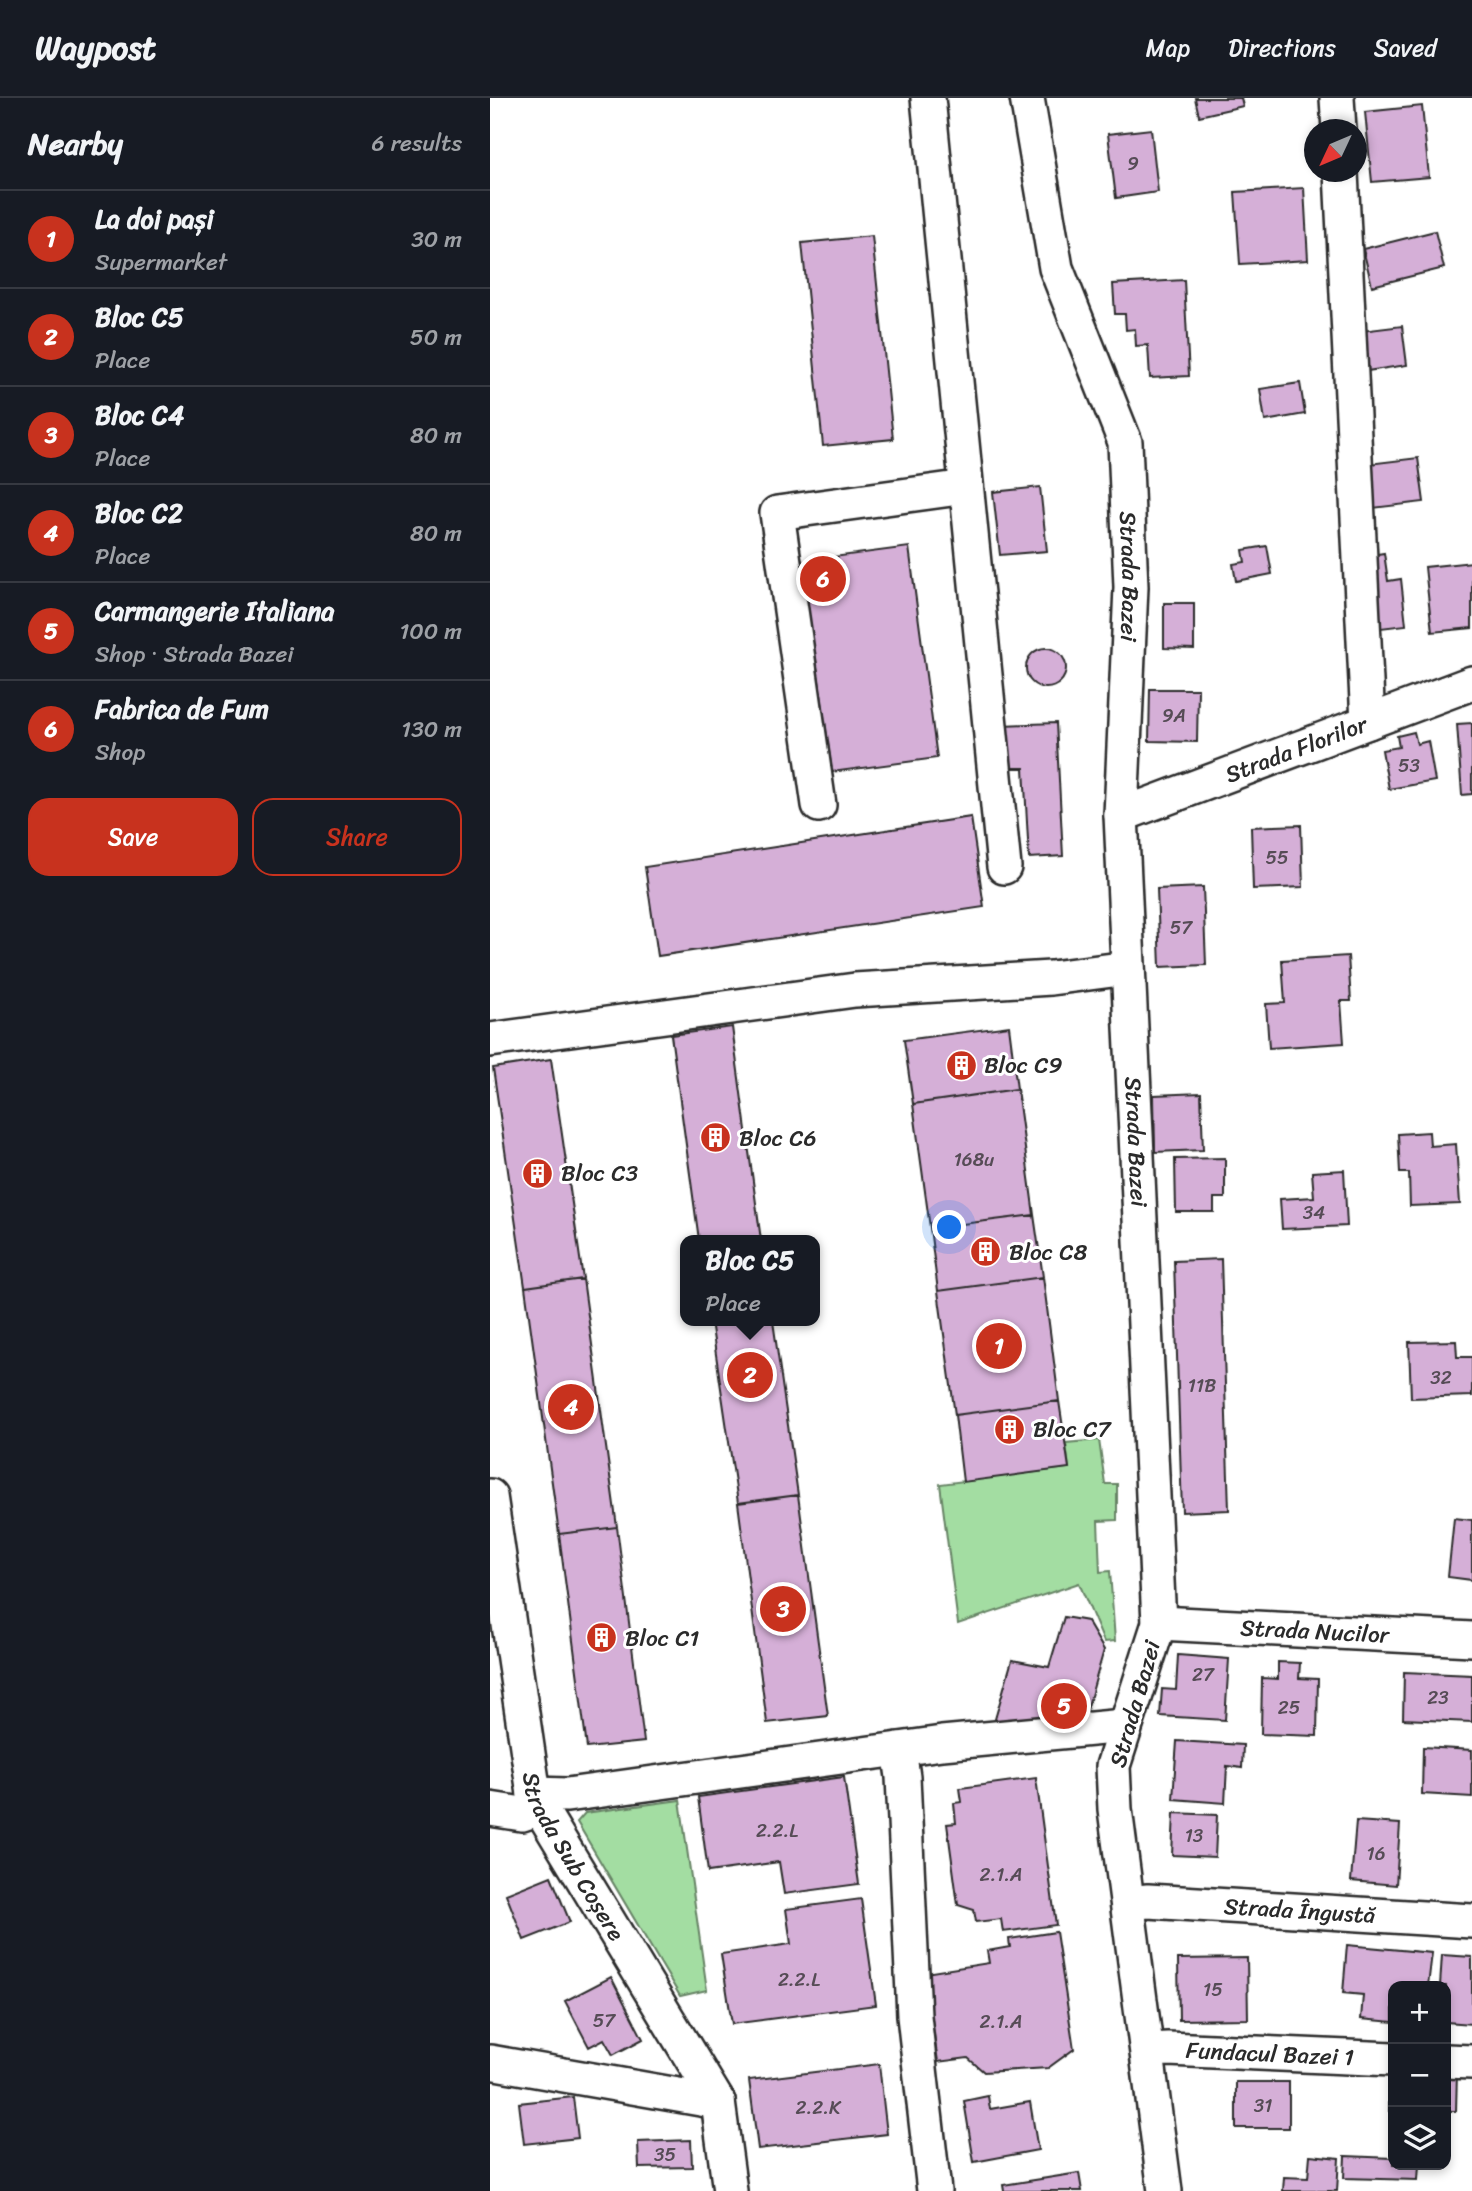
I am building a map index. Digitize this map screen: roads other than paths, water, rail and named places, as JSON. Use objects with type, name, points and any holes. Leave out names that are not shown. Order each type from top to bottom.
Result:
[{"type":"street","points":[[928,98],[1004,867]]},
{"type":"street","name":"Strada Bazei","points":[[1027,98],[1056,268],[1125,442],[1131,587],[1121,815],[1159,1623],[1113,1766],[1115,1809],[1165,2191]]},
{"type":"street","points":[[1337,98],[1338,119]]},
{"type":"street","points":[[1341,182],[1368,722]]},
{"type":"street","points":[[819,805],[777,513],[966,487]]},
{"type":"street","name":"Strada Florilor","points":[[1121,815],[1472,683]]},
{"type":"street","points":[[490,1040],[855,990],[1051,978],[1128,968]]},
{"type":"street","name":"Strada Sub Coșere","points":[[490,1496],[537,1801],[718,2102],[730,2191]]},
{"type":"street","name":"Strada Nucilor","points":[[1159,1623],[1472,1639]]},
{"type":"street","points":[[490,1809],[522,1814],[537,1801],[566,1795],[899,1749],[1124,1726]]},
{"type":"street","points":[[899,1749],[903,1777],[914,2017],[934,2191]]},
{"type":"street","name":"Strada Îngustă","points":[[1128,1903],[1148,1901],[1472,1921]]},
{"type":"street","name":"Fundacul Bazei 1","points":[[1148,2050],[1388,2059]]},
{"type":"street","points":[[1451,2061],[1472,2062]]},
{"type":"street","points":[[490,2062],[718,2102]]},
{"type":"place","name":"Fabrica de Fum","points":[[823,579]]},
{"type":"place","name":"Bloc C9","points":[[961,1065]]},
{"type":"place","name":"Bloc C6","points":[[716,1138]]},
{"type":"place","name":"Bloc C3","points":[[538,1173]]},
{"type":"place","name":"Bloc C8","points":[[986,1252]]},
{"type":"place","name":"La doi pași","points":[[999,1346]]},
{"type":"place","name":"Bloc C5","points":[[750,1375]]},
{"type":"place","name":"Bloc C2","points":[[571,1407]]},
{"type":"place","name":"Bloc C7","points":[[1010,1429]]},
{"type":"place","name":"Bloc C4","points":[[783,1609]]},
{"type":"place","name":"Bloc C1","points":[[602,1638]]},
{"type":"place","name":"Carmangerie Italiana","points":[[1064,1706]]}]
